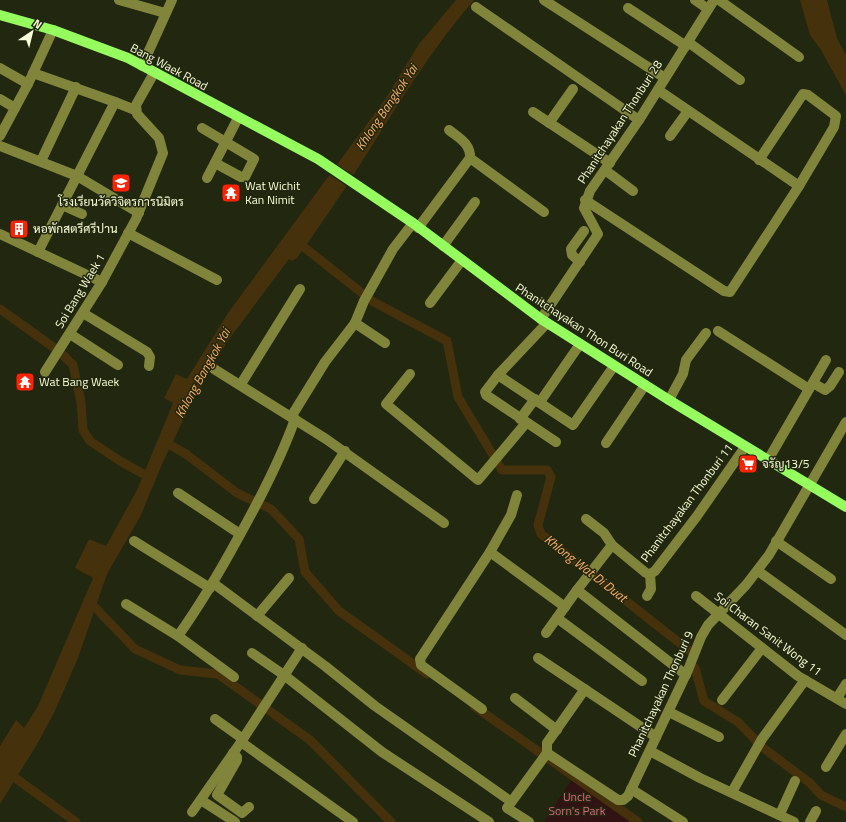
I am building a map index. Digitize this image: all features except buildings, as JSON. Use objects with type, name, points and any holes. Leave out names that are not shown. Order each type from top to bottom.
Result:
[{"type":"main road","name":"Bang Waek Road","points":[[0,16],[53,30],[128,58],[154,74],[318,159]]},
{"type":"main road","name":"Phanitchayakan Thon Buri Road","points":[[318,159],[416,225],[544,321],[645,386],[846,507]]},
{"type":"street","points":[[119,0],[165,13]]},
{"type":"street","points":[[142,66],[172,0]]},
{"type":"street","points":[[544,0],[665,78]]},
{"type":"street","points":[[695,0],[708,9]]},
{"type":"street","name":"Phanitchayakan Thonburi 28","points":[[523,421],[486,395],[486,389],[544,321],[598,234],[595,225],[584,208],[585,200],[639,120],[714,0]]},
{"type":"street","points":[[720,0],[800,57]]},
{"type":"street","points":[[476,7],[639,120]]},
{"type":"street","points":[[628,8],[687,44],[740,80]]},
{"type":"street","points":[[1,132],[28,84],[53,30]]},
{"type":"street","points":[[0,68],[28,84]]},
{"type":"street","points":[[33,73],[76,87],[136,110],[136,105],[154,74]]},
{"type":"street","points":[[41,161],[76,87]]},
{"type":"street","points":[[549,123],[573,89]]},
{"type":"street","points":[[658,90],[799,186]]},
{"type":"street","points":[[585,200],[728,293],[733,290],[799,186],[834,127],[836,119],[833,113],[808,95],[803,94],[800,96],[759,160]]},
{"type":"street","points":[[0,99],[15,108]]},
{"type":"street","points":[[38,252],[115,102]]},
{"type":"street","name":"Soi Bang Waek 1","points":[[45,372],[65,343],[102,282],[138,213],[163,153],[159,138],[137,114],[136,110]]},
{"type":"street","points":[[670,136],[688,111]]},
{"type":"street","points":[[533,112],[607,167],[633,191]]},
{"type":"street","points":[[207,178],[238,118]]},
{"type":"street","points":[[202,128],[226,140],[252,156],[254,162],[245,176],[234,174],[215,163]]},
{"type":"street","points":[[178,636],[211,585],[264,491],[293,418],[325,362],[355,323],[364,301],[371,292],[393,249],[416,225],[470,158],[470,150],[467,145],[449,130]]},
{"type":"street","points":[[0,146],[77,176],[138,213]]},
{"type":"street","points":[[470,158],[544,212]]},
{"type":"street","points":[[443,246],[475,202]]},
{"type":"street","points":[[62,205],[82,214]]},
{"type":"street","points":[[580,262],[572,255],[571,249],[584,231]]},
{"type":"street","points":[[128,233],[217,280]]},
{"type":"street","points":[[0,234],[102,282]]},
{"type":"street","points":[[430,303],[462,260]]},
{"type":"street","points":[[240,384],[300,289]]},
{"type":"street","points":[[83,313],[147,352],[150,357],[149,366]]},
{"type":"street","points":[[355,323],[385,343]]},
{"type":"street","points":[[718,331],[811,386],[826,390],[839,372]]},
{"type":"street","points":[[669,400],[683,374],[686,360],[706,333]]},
{"type":"street","points":[[70,334],[118,365]]},
{"type":"street","points":[[410,374],[386,404],[478,480],[500,453],[580,344]]},
{"type":"street","points":[[768,460],[826,360]]},
{"type":"street","points":[[498,375],[573,425],[614,366]]},
{"type":"street","points":[[214,369],[345,451],[444,523]]},
{"type":"street","points":[[606,442],[645,386]]},
{"type":"street","points":[[523,421],[556,442]]},
{"type":"street","name":"Phanitchayakan Thonburi 9","points":[[545,757],[618,800],[623,800],[631,789],[650,751],[686,674],[701,637],[708,625],[758,570],[769,555],[794,513],[808,485],[846,422]]},
{"type":"street","name":"Phanitchayakan Thonburi 11","points":[[586,519],[604,533],[612,545],[646,573],[650,574],[655,571],[697,516],[745,447]]},
{"type":"street","points":[[314,499],[345,451]]},
{"type":"street","points":[[178,493],[240,534]]},
{"type":"street","points":[[482,709],[421,665],[420,659],[490,552],[511,516],[518,496]]},
{"type":"street","points":[[134,541],[211,585],[257,616],[302,648],[375,706],[506,798]]},
{"type":"street","points":[[776,541],[830,579]]},
{"type":"street","points":[[546,633],[576,590],[612,545]]},
{"type":"street","points":[[490,552],[565,607]]},
{"type":"street","points":[[758,570],[846,635]]},
{"type":"street","points":[[647,596],[651,587],[650,574]]},
{"type":"street","points":[[257,616],[289,578]]},
{"type":"street","points":[[576,590],[686,674]]},
{"type":"street","name":"Soi Charan Sanit Wong 11","points":[[696,596],[805,680],[846,704]]},
{"type":"street","points":[[126,604],[178,636],[234,677]]},
{"type":"street","points":[[557,618],[642,681]]},
{"type":"street","points":[[192,812],[242,740],[302,648]]},
{"type":"street","points":[[722,700],[762,648]]},
{"type":"street","points":[[252,653],[284,675],[382,752],[489,822]]},
{"type":"street","points":[[538,658],[656,737]]},
{"type":"street","points":[[732,792],[756,748],[805,680]]},
{"type":"street","points":[[837,698],[846,684]]},
{"type":"street","points":[[529,822],[507,808],[545,757],[547,743],[585,689]]},
{"type":"street","points":[[515,698],[557,730]]},
{"type":"street","points":[[668,712],[719,737]]},
{"type":"street","points":[[215,719],[353,822]]},
{"type":"street","points":[[826,768],[846,734]]},
{"type":"street","points":[[650,751],[794,822]]},
{"type":"street","points":[[233,753],[237,757],[237,760],[217,794],[242,813],[249,808]]},
{"type":"street","points":[[780,814],[795,781]]},
{"type":"street","points":[[631,789],[683,822]]},
{"type":"street","points":[[200,800],[235,822]]},
{"type":"street","points":[[810,822],[816,811]]},
{"type":"green space","name":"Uncle Sorn's Park","points":[[572,779],[634,822],[544,822]]},
{"type":"water","name":"Khlong Bangkok Yai","points":[[456,0],[474,0],[438,45],[327,216],[297,258],[292,261],[289,259],[227,342],[190,406],[163,462],[140,517],[107,574],[78,658],[54,713],[36,746],[0,804],[0,746],[16,720],[24,728],[38,706],[93,578],[75,568],[89,539],[106,546],[137,490],[173,403],[164,398],[176,374],[187,379],[228,313],[386,98],[419,44]]},
{"type":"water","points":[[800,0],[827,0],[837,38],[846,55],[846,95],[821,50],[810,35]]},
{"type":"pier","points":[[336,164],[355,176],[348,187],[328,174]]},
{"type":"waterway","name":"Khlong Wat Di Duat","points":[[295,240],[372,301],[447,341],[458,397],[502,470],[547,470],[551,477],[538,525],[541,534],[691,652]]},
{"type":"waterway","points":[[0,309],[60,352],[73,365],[81,402],[83,430],[90,441],[120,461],[149,477]]},
{"type":"waterway","points":[[165,442],[186,454],[237,493],[271,509],[299,539],[305,572],[339,611],[427,674]]},
{"type":"waterway","points":[[88,600],[135,649],[180,670],[218,674],[310,740],[391,822]]},
{"type":"waterway","name":"Khlong Wat Di Duat","points":[[695,668],[704,701],[738,722],[762,747],[810,783],[821,795],[846,807]]},
{"type":"waterway","points":[[474,706],[638,822]]},
{"type":"waterway","points":[[7,772],[76,822]]},
{"type":"place","name":"โรงเรียนวัดวิจิตรการนิมิตร","points":[[121,183]]},
{"type":"place","name":"Wat Wichit Kan Nimit","points":[[231,193]]},
{"type":"place","name":"หอพักสตรีศรีปาน","points":[[19,229]]},
{"type":"place","name":"Wat Bang Waek","points":[[25,382]]},
{"type":"place","name":"จรัญ13/5","points":[[748,464]]}]
